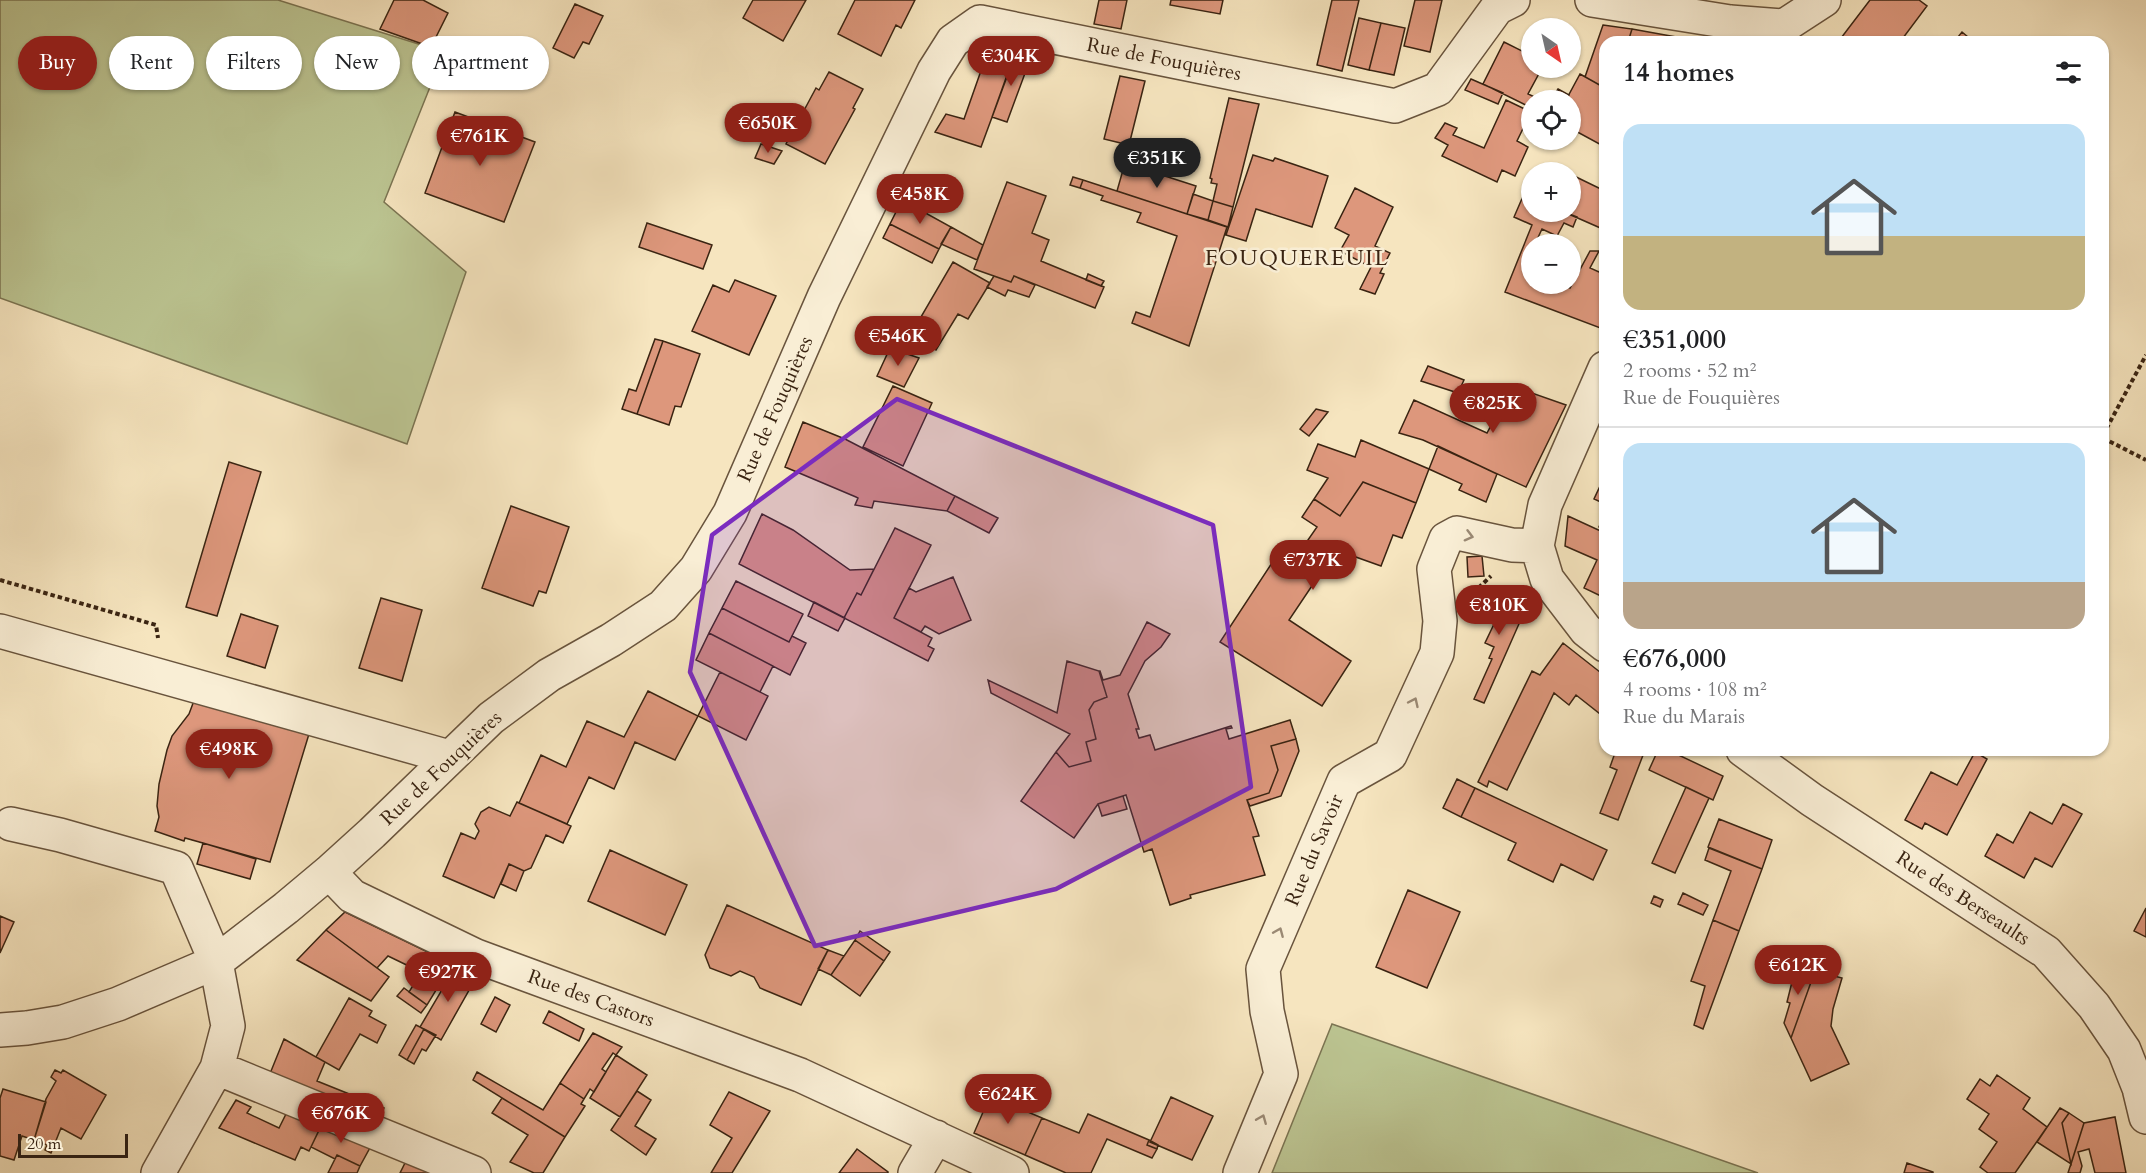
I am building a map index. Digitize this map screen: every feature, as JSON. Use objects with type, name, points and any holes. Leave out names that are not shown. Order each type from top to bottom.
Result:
[{"type":"street","name":"Rue de Fouquières","points":[[0,1030],[63,1022],[118,1004],[216,962],[329,872],[417,791],[491,718],[549,675],[611,640],[663,606],[696,569],[730,513],[824,297],[924,89],[953,41],[976,11],[1395,106],[1438,89],[1497,8],[1513,0]]},
{"type":"street","points":[[1592,0],[1730,21],[1783,34],[1824,0]]},
{"type":"street","points":[[1595,637],[1547,579],[1537,546],[1545,505],[1599,382]]},
{"type":"street","name":"Rue du Savoir","points":[[1240,1173],[1281,1074],[1267,1011],[1263,969],[1344,781],[1390,755],[1437,653],[1440,621],[1434,569],[1439,553],[1446,539],[1457,533],[1487,541],[1537,546]]},
{"type":"street","points":[[0,631],[449,757]]},
{"type":"street","name":"Rue des Berseaults","points":[[1751,756],[1812,800],[2046,952],[2094,1006],[2124,1050],[2142,1103]]},
{"type":"street","points":[[11,824],[60,835],[176,868],[216,962],[228,1026],[217,1068],[158,1173]]},
{"type":"street","name":"Rue des Castors","points":[[329,872],[352,896],[476,956],[800,1075],[1012,1173]]},
{"type":"street","points":[[217,1068],[474,1173]]},
{"type":"street","points":[[915,1173],[936,1137]]},
{"type":"path","points":[[2109,426],[2146,355]]},
{"type":"path","points":[[2109,440],[2146,460]]},
{"type":"path","points":[[1440,621],[1484,583],[1501,563],[1501,542]]},
{"type":"path","points":[[0,580],[156,625],[164,677]]},
{"type":"highlighted area","points":[[897,399],[1213,525],[1251,787],[1056,889],[815,946],[690,672],[712,535]]},
{"type":"green space","points":[[0,0],[278,0],[393,36],[314,36],[314,90],[400,90],[400,38],[412,42],[412,90],[429,90],[384,202],[466,272],[407,444],[0,298]]},
{"type":"green space","points":[[1332,1024],[1758,1173],[1272,1173]]},
{"type":"building","points":[[394,0],[423,0],[448,13],[436,36],[412,36],[412,40],[380,29]]},
{"type":"building","points":[[753,0],[806,0],[783,41],[743,18]]},
{"type":"building","points":[[855,0],[915,0],[901,28],[896,25],[881,56],[838,34]]},
{"type":"building","points":[[1099,0],[1127,0],[1121,29],[1094,24]]},
{"type":"building","points":[[1171,0],[1223,0],[1220,14],[1170,5]]},
{"type":"building","points":[[1332,0],[1359,0],[1342,71],[1317,65]]},
{"type":"building","points":[[1415,0],[1442,0],[1430,52],[1404,46]]},
{"type":"building","points":[[1870,0],[1919,0],[1927,6],[1904,36],[1843,36]]},
{"type":"building","points":[[575,4],[603,16],[589,44],[583,42],[574,58],[553,48]]},
{"type":"building","points":[[1359,18],[1381,23],[1369,70],[1348,65]]},
{"type":"building","points":[[1381,23],[1405,28],[1394,75],[1369,70]]},
{"type":"building","points":[[1603,25],[1632,29],[1630,36],[1599,36]]},
{"type":"building","points":[[1632,29],[1671,36],[1630,36]]},
{"type":"building","points":[[1599,37],[1599,85],[1585,77]]},
{"type":"building","points":[[1504,42],[1521,50],[1521,78],[1537,78],[1530,90],[1521,90],[1521,103],[1483,84]]},
{"type":"building","points":[[1015,53],[1031,57],[1007,122],[992,117]]},
{"type":"building","points":[[983,65],[1008,74],[981,147],[935,132],[946,114],[964,119]]},
{"type":"building","points":[[829,72],[863,89],[853,108],[855,109],[825,164],[786,144],[816,88],[819,90]]},
{"type":"building","points":[[1581,75],[1599,85],[1599,144],[1581,134],[1581,90],[1571,90],[1578,78],[1581,78]]},
{"type":"building","points":[[1120,76],[1145,81],[1129,145],[1104,139]]},
{"type":"building","points":[[1471,79],[1503,93],[1498,104],[1465,90]]},
{"type":"building","points":[[1229,98],[1259,104],[1233,207],[1213,201],[1217,184],[1211,183],[1210,178]]},
{"type":"building","points":[[1506,100],[1521,107],[1521,133],[1517,141],[1521,143],[1521,150],[1527,150],[1515,176],[1502,170],[1497,182],[1442,156],[1448,145],[1435,138],[1445,123],[1457,128],[1453,135],[1484,148]]},
{"type":"building","points":[[455,112],[535,142],[504,222],[425,193]]},
{"type":"building","points":[[761,144],[782,151],[774,164],[755,158]]},
{"type":"building","points":[[1253,155],[1273,161],[1275,158],[1328,176],[1312,227],[1256,209],[1246,241],[1226,235]]},
{"type":"building","points":[[1128,167],[1136,169],[1137,167],[1196,186],[1187,214],[1117,191],[1123,170],[1127,171]]},
{"type":"building","points":[[1073,177],[1083,180],[1080,188],[1070,185]]},
{"type":"building","points":[[1581,179],[1599,188],[1599,227],[1581,219]]},
{"type":"building","points":[[1083,180],[1227,227],[1189,346],[1132,323],[1136,312],[1150,317],[1177,236],[1137,222],[1141,213],[1101,200],[1103,196],[1080,188]]},
{"type":"building","points":[[1007,182],[1046,196],[1032,233],[1049,240],[1041,261],[1104,287],[1095,308],[1014,276],[1011,282],[974,269]]},
{"type":"building","points":[[1355,188],[1393,207],[1375,246],[1390,253],[1380,273],[1384,274],[1375,294],[1360,289],[1371,267],[1340,251],[1349,235],[1335,228]]},
{"type":"building","points":[[1193,194],[1213,201],[1208,220],[1187,214]]},
{"type":"building","points":[[902,200],[951,227],[939,249],[890,224]]},
{"type":"building","points":[[1213,201],[1233,207],[1228,227],[1208,220]]},
{"type":"building","points":[[1521,201],[1521,220],[1514,217]]},
{"type":"building","points":[[1525,222],[1575,222],[1573,227],[1564,223],[1558,234],[1542,229],[1540,234],[1528,234],[1532,225]]},
{"type":"building","points":[[647,223],[712,245],[703,269],[639,247]]},
{"type":"building","points":[[890,224],[939,249],[932,263],[883,238]]},
{"type":"building","points":[[951,227],[983,245],[977,260],[941,244]]},
{"type":"building","points":[[1590,251],[1599,251],[1590,268],[1599,272],[1599,327],[1505,292],[1521,252],[1521,294],[1581,294],[1581,268]]},
{"type":"building","points":[[953,262],[990,283],[968,319],[958,314],[936,350],[911,334]]},
{"type":"building","points":[[1088,274],[1104,281],[1101,286],[1086,280]]},
{"type":"building","points":[[994,276],[1011,282],[1014,276],[1035,285],[1029,297],[1008,290],[1005,296],[987,287]]},
{"type":"building","points":[[735,280],[776,296],[749,355],[692,331],[713,285],[729,292]]},
{"type":"building","points":[[655,339],[663,341],[637,414],[622,409],[629,389],[636,391]]},
{"type":"building","points":[[663,341],[700,354],[681,407],[675,406],[669,425],[637,414]]},
{"type":"building","points":[[890,348],[919,358],[904,387],[877,376]]},
{"type":"building","points":[[1428,366],[1464,380],[1458,393],[1421,381]]},
{"type":"building","points":[[893,386],[932,403],[903,466],[863,447]]},
{"type":"building","points":[[1512,386],[1566,405],[1526,487],[1423,440],[1399,433],[1414,400],[1487,433]]},
{"type":"building","points":[[1316,409],[1328,412],[1309,436],[1300,429]]},
{"type":"building","points":[[803,422],[845,439],[955,496],[947,511],[874,501],[872,508],[855,505],[858,498],[785,467]]},
{"type":"building","points":[[1361,440],[1429,469],[1416,503],[1363,482],[1340,516],[1314,499],[1328,478],[1307,470],[1318,444],[1355,457]]},
{"type":"building","points":[[1438,446],[1497,474],[1486,502],[1459,490],[1462,484],[1429,469]]},
{"type":"building","points":[[229,462],[261,472],[217,616],[186,607]]},
{"type":"building","points":[[1363,482],[1416,503],[1402,538],[1393,535],[1381,566],[1336,550],[1289,620],[1351,661],[1322,706],[1220,642],[1285,543],[1299,553],[1317,527],[1302,517],[1314,499],[1340,516]]},
{"type":"building","points":[[1599,488],[1599,501],[1594,499]]},
{"type":"building","points":[[955,496],[998,518],[989,533],[947,511]]},
{"type":"building","points":[[511,506],[569,527],[546,593],[539,591],[533,606],[482,588]]},
{"type":"building","points":[[762,514],[793,530],[850,570],[874,569],[861,595],[857,593],[844,618],[739,564]]},
{"type":"building","points":[[1568,516],[1599,530],[1599,595],[1584,588],[1597,560],[1565,546]]},
{"type":"building","points":[[895,528],[931,545],[894,618],[932,638],[928,646],[934,649],[928,661],[844,618],[857,593],[861,595]]},
{"type":"building","points":[[1482,556],[1484,576],[1468,577],[1467,557]]},
{"type":"building","points":[[953,577],[971,620],[939,634],[925,626],[921,632],[894,618],[909,588],[916,592]]},
{"type":"building","points":[[736,581],[803,614],[789,642],[722,608]]},
{"type":"building","points":[[1490,591],[1526,608],[1484,703],[1474,699],[1492,659],[1489,658],[1494,647],[1485,643],[1495,622],[1479,615]]},
{"type":"building","points":[[381,598],[422,610],[402,681],[359,668]]},
{"type":"building","points":[[814,602],[845,618],[838,631],[808,616]]},
{"type":"building","points":[[722,608],[789,642],[792,636],[806,643],[790,675],[709,633]]},
{"type":"building","points":[[241,614],[278,626],[265,668],[227,656]]},
{"type":"building","points":[[1147,622],[1170,634],[1161,647],[1145,661],[1128,694],[1139,729],[1136,729],[1139,738],[1150,735],[1155,750],[1231,726],[1232,728],[1226,729],[1229,739],[1290,720],[1296,739],[1271,746],[1278,770],[1269,793],[1247,800],[1259,836],[1253,837],[1265,875],[1190,895],[1191,898],[1170,905],[1152,849],[1144,852],[1126,795],[1098,804],[1074,838],[1021,801],[1056,752],[1069,767],[1091,761],[1086,742],[1096,739],[1089,710],[1094,702],[1107,697],[1099,671],[1103,680],[1120,675]]},
{"type":"building","points":[[709,633],[773,666],[760,692],[696,660]]},
{"type":"building","points":[[1563,643],[1599,671],[1599,713],[1576,695],[1569,705],[1554,693],[1507,790],[1489,781],[1487,787],[1478,782],[1532,671],[1540,675]]},
{"type":"building","points":[[1067,661],[1099,671],[1107,697],[1094,702],[1089,710],[1096,739],[1086,742],[1091,761],[1069,767],[1056,752],[1070,734],[991,693],[988,680],[1057,713]]},
{"type":"building","points":[[720,672],[768,696],[746,740],[698,716]]},
{"type":"building","points":[[648,691],[698,716],[675,760],[635,742],[614,789],[589,777],[567,824],[519,803],[541,755],[566,767],[587,721],[624,737]]},
{"type":"building","points":[[195,698],[309,734],[270,862],[185,838],[184,841],[155,831],[159,817],[157,806],[159,784],[167,750],[172,736],[189,714]]},
{"type":"building","points":[[1296,739],[1299,751],[1281,796],[1250,806],[1247,800],[1269,793],[1278,770],[1271,746]]},
{"type":"building","points":[[1614,756],[1643,756],[1618,820],[1600,813],[1617,770],[1610,767]]},
{"type":"building","points":[[1655,756],[1681,756],[1723,776],[1713,800],[1649,770]]},
{"type":"building","points":[[1973,756],[1982,756],[1987,759],[1947,835],[1925,823],[1922,829],[1905,820],[1931,772],[1957,785]]},
{"type":"building","points":[[1457,779],[1475,788],[1461,817],[1443,808]]},
{"type":"building","points":[[1686,787],[1709,798],[1675,873],[1652,863]]},
{"type":"building","points":[[1475,788],[1607,850],[1593,880],[1561,864],[1553,882],[1508,860],[1516,843],[1461,817]]},
{"type":"building","points":[[1123,796],[1127,809],[1102,816],[1098,804]]},
{"type":"building","points":[[517,802],[571,826],[563,843],[546,835],[531,868],[524,871],[509,864],[494,898],[443,876],[461,833],[475,839],[479,831],[475,824],[481,812],[489,807],[510,816]]},
{"type":"building","points":[[2063,804],[2082,814],[2052,867],[2035,858],[2024,878],[1985,856],[1997,834],[2013,843],[2030,812],[2052,824]]},
{"type":"building","points":[[1719,819],[1772,840],[1762,869],[1708,847]]},
{"type":"building","points":[[203,843],[256,859],[250,879],[197,864]]},
{"type":"building","points":[[1709,848],[1762,869],[1739,931],[1713,920],[1731,871],[1705,860]]},
{"type":"building","points":[[610,850],[687,885],[665,935],[588,901]]},
{"type":"building","points":[[509,864],[524,871],[516,891],[501,884]]},
{"type":"building","points":[[1408,890],[1460,912],[1427,988],[1376,967]]},
{"type":"building","points":[[1683,893],[1708,905],[1703,915],[1678,904]]},
{"type":"building","points":[[1654,896],[1663,900],[1660,907],[1651,903]]},
{"type":"building","points":[[727,905],[828,950],[801,1005],[760,988],[754,977],[740,971],[731,976],[710,968],[705,955]]},
{"type":"building","points":[[2146,908],[2146,937],[2134,931]]},
{"type":"building","points":[[345,912],[432,954],[421,972],[388,956],[377,968],[326,930]]},
{"type":"building","points":[[0,916],[14,922],[0,953]]},
{"type":"building","points":[[1713,920],[1739,931],[1703,1029],[1694,1025],[1705,986],[1691,981]]},
{"type":"building","points":[[326,930],[389,977],[371,1001],[297,960]]},
{"type":"building","points":[[860,931],[890,952],[884,961],[855,940]]},
{"type":"building","points":[[855,940],[884,961],[860,996],[831,975]]},
{"type":"building","points":[[828,950],[844,956],[831,975],[818,969]]},
{"type":"building","points":[[432,954],[452,964],[427,1005],[409,992]]},
{"type":"building","points":[[456,966],[477,976],[441,1040],[420,1027]]},
{"type":"building","points":[[1796,966],[1815,971],[1791,1038],[1784,1023]]},
{"type":"building","points":[[1815,971],[1842,978],[1833,1009],[1831,1026],[1849,1064],[1811,1081],[1791,1038]]},
{"type":"building","points":[[404,988],[427,1005],[421,1013],[397,996]]},
{"type":"building","points":[[495,997],[510,1005],[496,1032],[481,1024]]},
{"type":"building","points":[[349,998],[372,1011],[369,1016],[386,1025],[377,1043],[360,1034],[339,1070],[316,1057]]},
{"type":"building","points":[[549,1011],[584,1029],[579,1041],[543,1023]]},
{"type":"building","points":[[416,1025],[424,1029],[407,1060],[399,1055]]},
{"type":"building","points":[[424,1029],[436,1035],[426,1051],[422,1049],[414,1064],[407,1060]]},
{"type":"building","points":[[593,1033],[622,1047],[616,1055],[613,1053],[602,1069],[606,1072],[594,1092],[590,1089],[584,1099],[560,1083]]},
{"type":"building","points":[[284,1039],[325,1062],[317,1081],[384,1108],[378,1123],[267,1081]]},
{"type":"building","points":[[616,1055],[647,1075],[620,1117],[590,1098]]},
{"type":"building","points":[[55,1070],[61,1073],[63,1070],[106,1095],[81,1139],[61,1128],[51,1153],[45,1150],[47,1145],[34,1140],[46,1099],[56,1081],[51,1077]]},
{"type":"building","points":[[477,1072],[543,1110],[560,1083],[584,1099],[581,1104],[585,1106],[565,1137],[473,1080]]},
{"type":"building","points":[[1997,1075],[2030,1098],[2023,1109],[2047,1127],[2015,1173],[1988,1173],[1980,1167],[1997,1142],[1979,1129],[1989,1114],[1967,1099],[1980,1079],[1990,1086]]},
{"type":"building","points":[[3,1089],[46,1102],[34,1140],[22,1136],[14,1160],[0,1156],[0,1098]]},
{"type":"building","points":[[637,1091],[651,1100],[635,1126],[656,1139],[646,1155],[611,1130]]},
{"type":"building","points":[[729,1092],[770,1111],[732,1173],[711,1173],[732,1138],[710,1125]]},
{"type":"building","points":[[990,1096],[1042,1118],[1025,1155],[974,1133]]},
{"type":"building","points":[[1171,1097],[1213,1116],[1192,1160],[1150,1142]]},
{"type":"building","points":[[502,1098],[565,1137],[543,1173],[534,1173],[510,1162],[528,1135],[492,1113]]},
{"type":"building","points":[[236,1100],[251,1107],[247,1113],[279,1128],[289,1108],[323,1122],[309,1151],[301,1147],[295,1160],[219,1128]]},
{"type":"building","points":[[2060,1108],[2069,1113],[2062,1123],[2071,1164],[2037,1142]]},
{"type":"building","points":[[2069,1113],[2084,1123],[2071,1164],[2062,1123]]},
{"type":"building","points":[[1088,1114],[1149,1140],[1147,1145],[1157,1149],[1152,1158],[1107,1139],[1091,1173],[1066,1173],[1025,1155],[1042,1118],[1079,1133]]},
{"type":"building","points":[[2115,1117],[2126,1173],[2095,1173],[2089,1149],[2078,1152],[2082,1166],[2080,1173],[2068,1173],[2084,1123]]},
{"type":"building","points":[[323,1122],[372,1144],[360,1166],[337,1155],[335,1159],[311,1147]]},
{"type":"building","points":[[1149,1140],[1158,1145],[1157,1149],[1147,1145]]},
{"type":"building","points":[[857,1149],[888,1172],[888,1173],[839,1173]]},
{"type":"building","points":[[337,1155],[360,1166],[357,1173],[328,1173]]},
{"type":"building","points":[[407,1159],[432,1173],[400,1173]]},
{"type":"building","points":[[1907,1163],[1933,1172],[1933,1173],[1904,1173]]},
{"type":"district","name":"FOUQUEREUIL","points":[[1297,258]]}]
